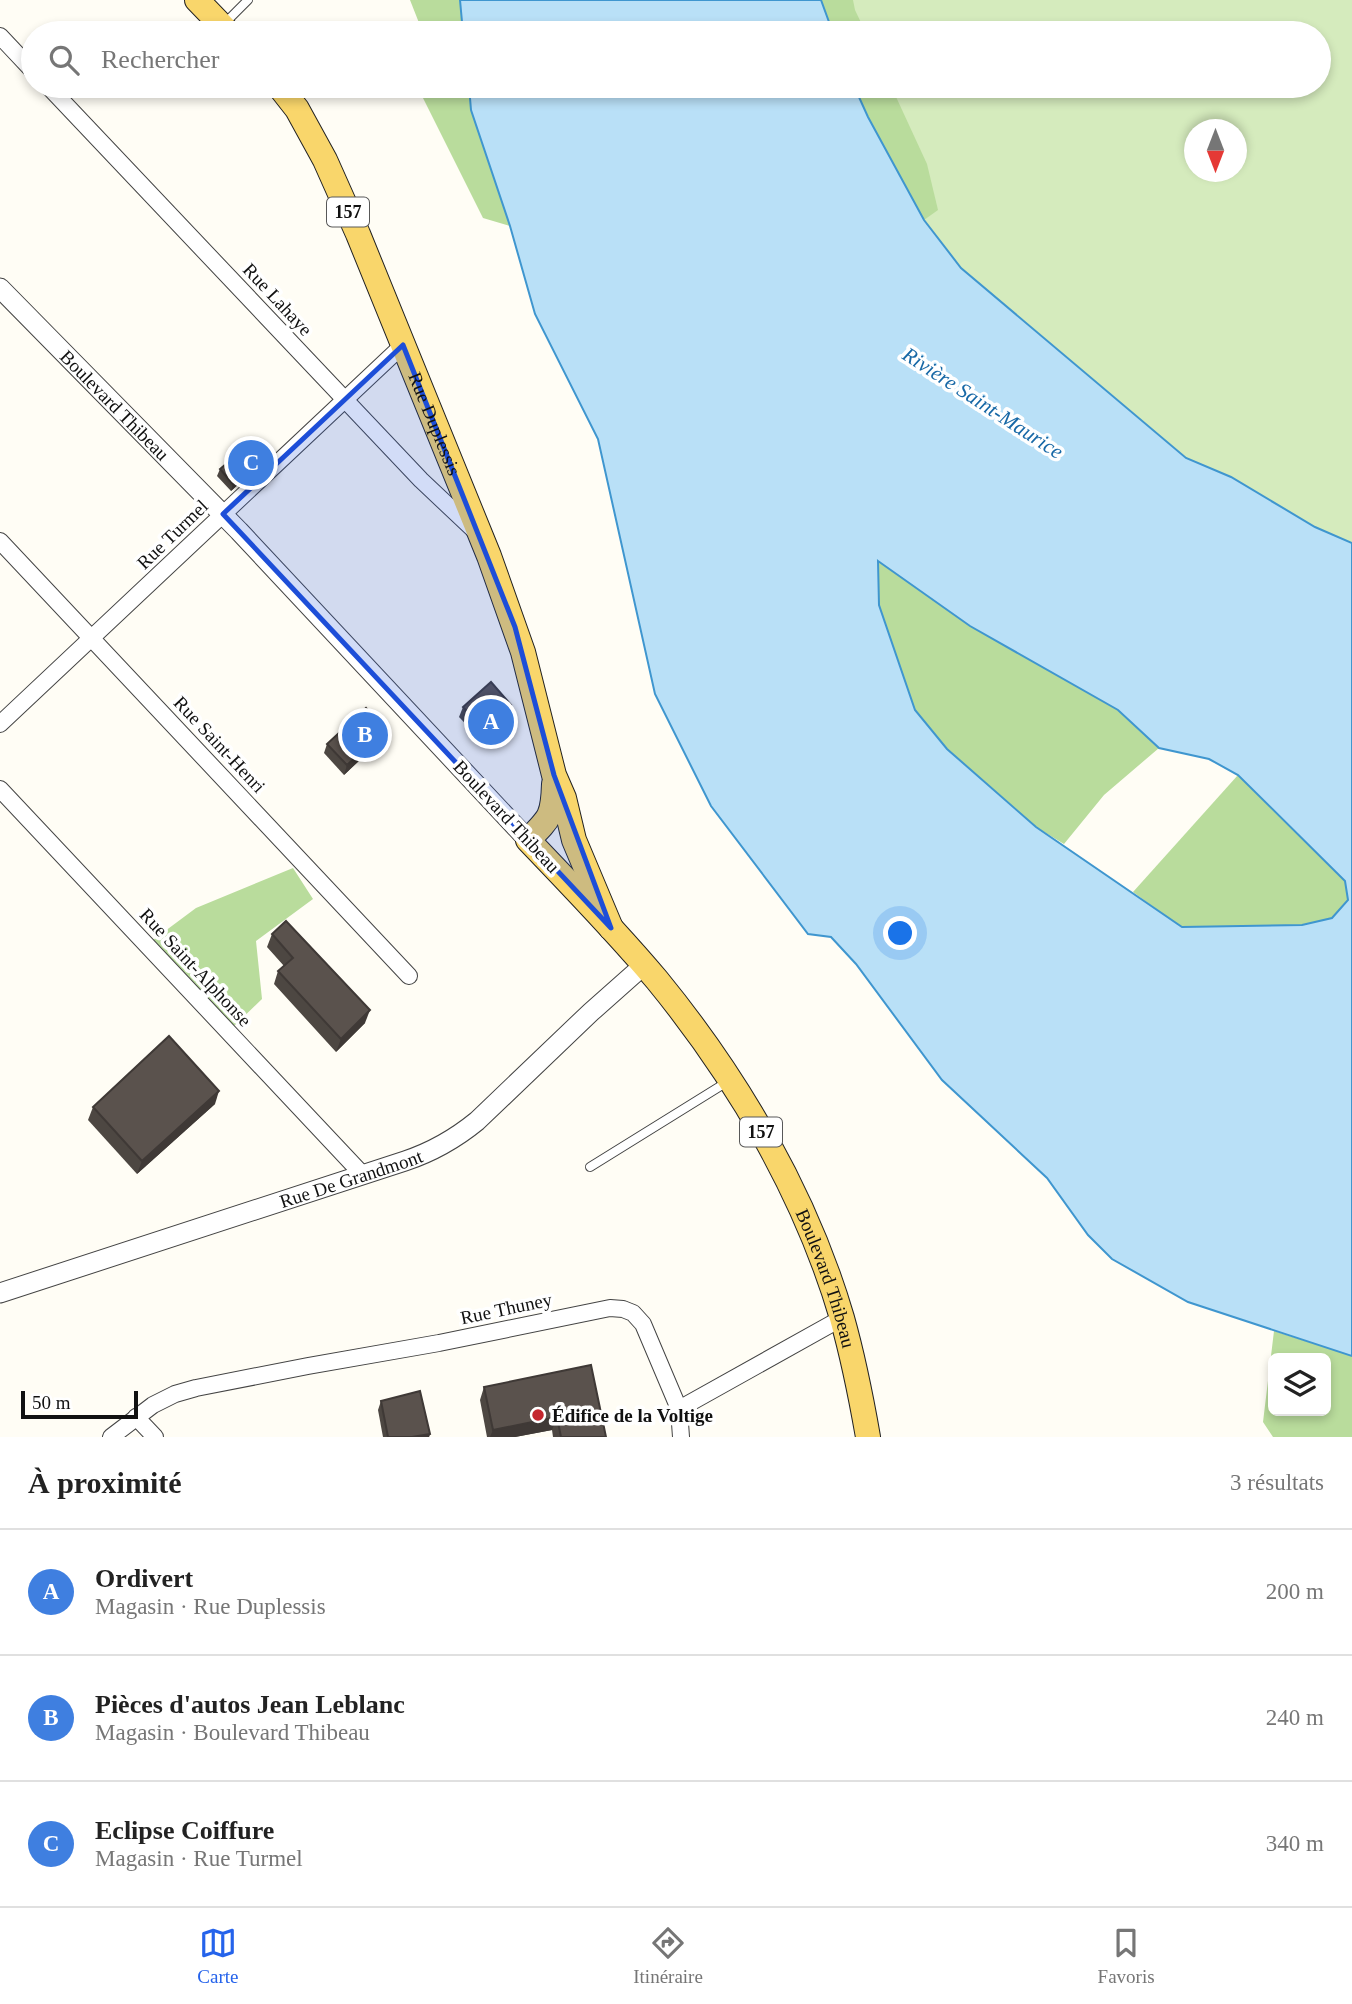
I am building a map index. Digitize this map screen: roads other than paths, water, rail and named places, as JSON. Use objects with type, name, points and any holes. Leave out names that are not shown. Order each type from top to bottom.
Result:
[{"type":"main road","points":[[197,0],[217,21]]},
{"type":"main road","name":"Rue Duplessis","points":[[288,98],[307,124],[358,234],[482,538],[523,652],[554,775],[564,798],[577,849],[611,928]]},
{"type":"main road","name":"Rue Duplessis","points":[[528,840],[551,814],[554,775]]},
{"type":"main road","name":"Boulevard Thibeau","points":[[528,840],[611,928],[685,1016],[730,1081],[787,1179],[820,1254],[842,1318],[859,1381],[868,1437]]},
{"type":"street","points":[[0,36],[21,58]]},
{"type":"street","name":"Rue Lahaye","points":[[59,98],[421,480],[482,538]]},
{"type":"street","name":"Boulevard Thibeau","points":[[0,288],[223,514],[528,840]]},
{"type":"street","name":"Rue Turmel","points":[[0,724],[402,345]]},
{"type":"street","name":"Rue Saint-Henri","points":[[0,541],[409,976]]},
{"type":"street","name":"Rue Saint-Alphonse","points":[[0,789],[362,1174]]},
{"type":"street","name":"Rue De Grandmont","points":[[0,1293],[440,1147],[466,1130],[644,965]]},
{"type":"street","name":"Rue Thuney","points":[[111,1437],[164,1399],[205,1386],[611,1308],[628,1311],[640,1320],[679,1409],[681,1437]]},
{"type":"street","points":[[679,1409],[842,1318]]},
{"type":"street","points":[[136,1417],[155,1437]]},
{"type":"lane","points":[[231,21],[248,0]]},
{"type":"lane","points":[[590,1167],[730,1081]]},
{"type":"water","points":[[460,0],[821,0],[829,21],[462,21]]},
{"type":"water","name":"Rivière Saint-Maurice","points":[[470,98],[859,98],[924,220],[961,268],[1186,458],[1231,477],[1315,527],[1352,543],[1352,1356],[1188,1302],[1112,1259],[1088,1235],[1047,1178],[942,1080],[856,964],[831,937],[808,934],[711,806],[655,694],[598,439],[535,314],[510,226],[471,110]],"holes":[[[878,561],[970,626],[1118,710],[1159,748],[1209,759],[1238,775],[1345,881],[1348,900],[1332,918],[1302,925],[1182,927],[1036,827],[947,749],[915,710],[879,605]]]},
{"type":"place","name":"Eclipse Coiffure","points":[[251,463]]},
{"type":"place","name":"Ordivert","points":[[491,722]]},
{"type":"place","name":"Pièces d'autos Jean Leblanc","points":[[365,735]]},
{"type":"place","name":"Édifice de la Voltige","points":[[538,1415]]}]
